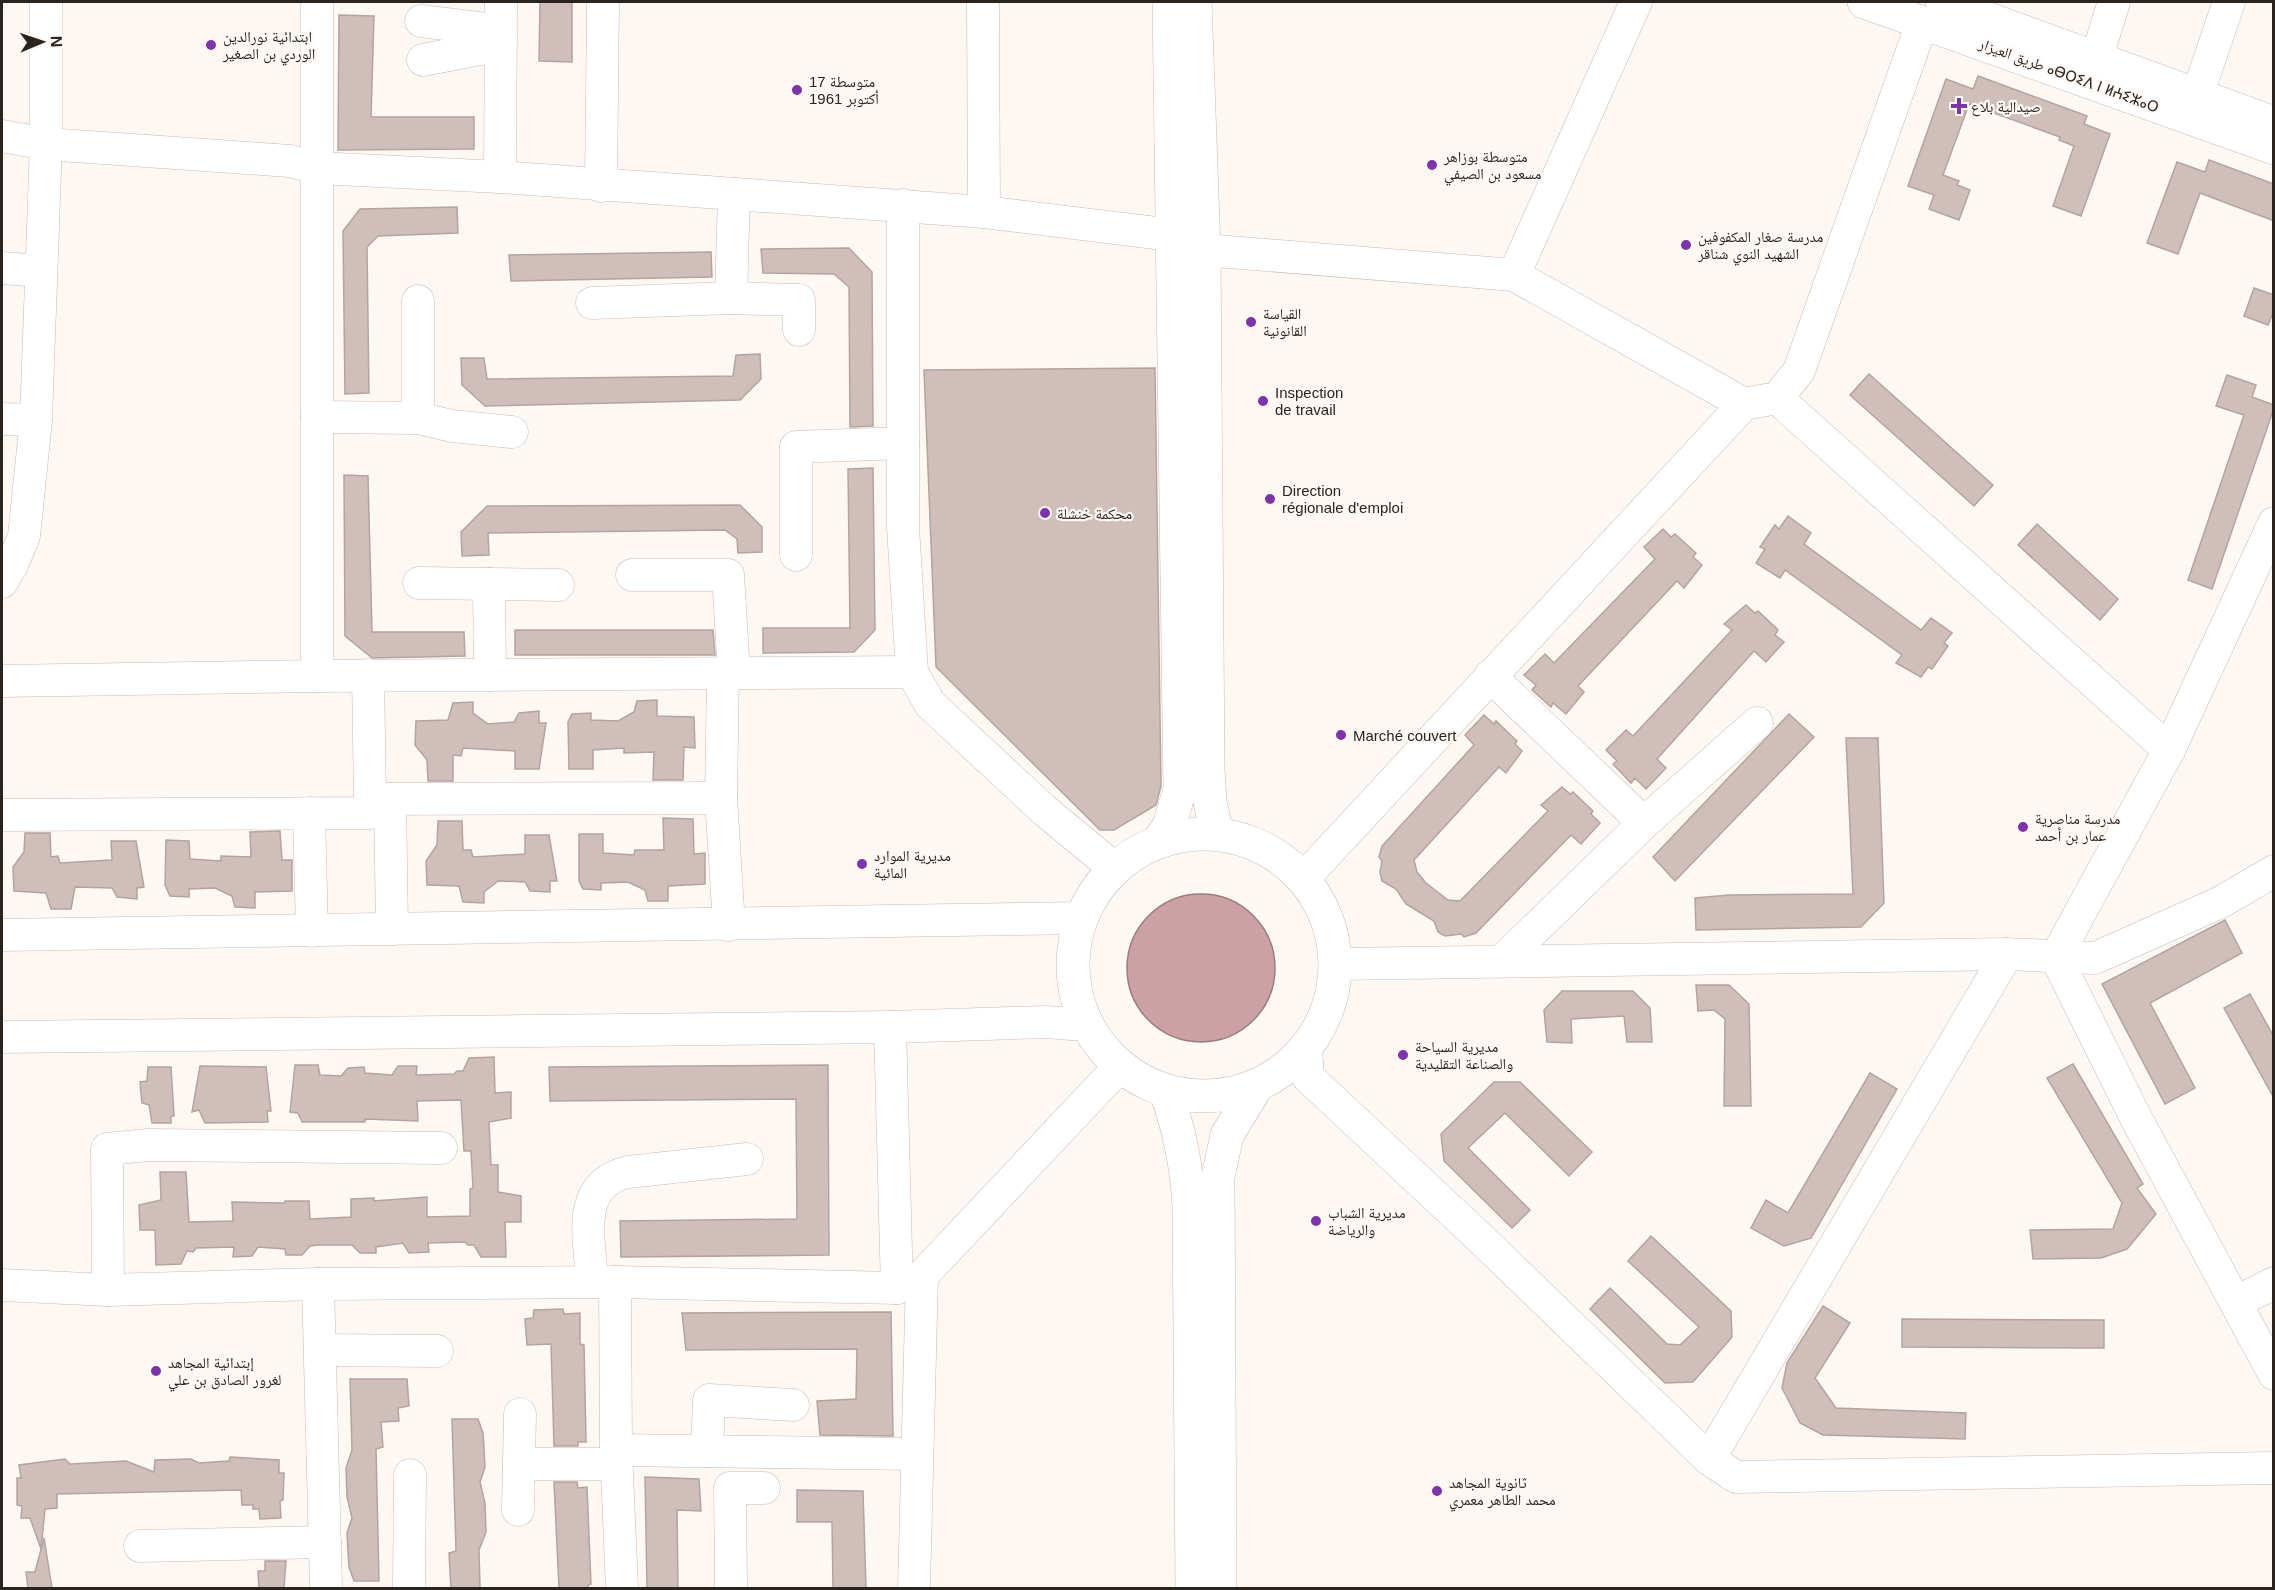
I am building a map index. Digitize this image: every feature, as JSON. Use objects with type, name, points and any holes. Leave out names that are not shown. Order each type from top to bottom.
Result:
[{"type":"main road","points":[[1159,840],[1169,826],[1180,789],[1170,2]]},
{"type":"main road","points":[[1195,2],[1203,250],[1208,769],[1210,802],[1217,834]]},
{"type":"main road","name":"طريق العيزار ⴰⴱⵔⵉⴷ ⵏ ⵍⵄⵉⵣⴰⵔ","points":[[1864,2],[1932,12],[2263,132]]},
{"type":"main road","name":"طريق العيزار ⴰⴱⵔⵉⴷ ⵏ ⵍⵄⵉⵣⴰⵔ","points":[[2092,70],[2197,96],[2263,132]]},
{"type":"main road","points":[[1185,834],[1217,834],[1241,839],[1264,848],[1285,861],[1303,879],[1324,914],[1331,934],[1335,964],[1332,994],[1325,1013],[1305,1048],[1284,1070],[1257,1086],[1225,1095],[1191,1096],[1166,1092],[1119,1067],[1086,1025],[1074,990],[1072,963],[1080,918],[1094,891],[1114,868],[1135,852],[1159,840],[1185,834]]},
{"type":"main road","points":[[1220,1588],[1218,1177],[1227,1135],[1238,1113],[1257,1086]]},
{"type":"main road","points":[[1166,1092],[1179,1129],[1187,1167],[1192,1588]]},
{"type":"street","points":[[5,570],[24,536],[36,420],[46,144],[46,2]]},
{"type":"street","points":[[317,676],[318,2]]},
{"type":"street","points":[[500,177],[493,39],[501,2]]},
{"type":"street","points":[[601,186],[603,2]]},
{"type":"street","points":[[983,2],[984,212]]},
{"type":"street","points":[[1514,275],[1636,2]]},
{"type":"street","points":[[2092,70],[2114,2]]},
{"type":"street","points":[[2197,96],[2229,2]]},
{"type":"street","points":[[1303,879],[1744,404],[1777,398],[1799,371],[1807,356],[1932,12]]},
{"type":"street","points":[[421,21],[486,29],[493,39]]},
{"type":"street","points":[[423,60],[485,48],[493,39]]},
{"type":"street","points":[[2,136],[46,144],[290,161],[317,168],[500,177],[984,212],[1172,235],[1203,250],[1514,275],[1744,404]]},
{"type":"street","points":[[731,298],[734,194]]},
{"type":"street","points":[[903,205],[903,527],[912,672],[930,704],[1044,810],[1114,868]]},
{"type":"street","points":[[2,268],[40,271]]},
{"type":"street","points":[[592,303],[731,298],[799,300],[799,330]]},
{"type":"street","points":[[418,301],[418,418]]},
{"type":"street","points":[[1777,398],[2169,750]]},
{"type":"street","points":[[317,417],[418,418],[452,426],[512,432]]},
{"type":"street","points":[[2,419],[36,420]]},
{"type":"street","points":[[796,555],[796,447],[903,443]]},
{"type":"street","points":[[2056,957],[2169,750],[2272,538]]},
{"type":"street","points":[[632,575],[728,574],[728,673],[721,798],[729,924]]},
{"type":"street","points":[[419,583],[558,585]]},
{"type":"street","points":[[489,584],[490,675]]},
{"type":"street","points":[[2,681],[368,675],[912,672]]},
{"type":"street","points":[[368,675],[392,929]]},
{"type":"street","points":[[1490,676],[1644,824]]},
{"type":"street","points":[[1502,960],[1644,824],[1757,723]]},
{"type":"street","points":[[2,815],[309,813],[380,806],[721,798]]},
{"type":"street","points":[[309,813],[312,931]]},
{"type":"street","points":[[1335,964],[2007,954],[2095,958],[2221,902],[2274,871]]},
{"type":"street","points":[[2,935],[1080,918]]},
{"type":"street","points":[[1708,1459],[2007,954]]},
{"type":"street","points":[[2056,957],[2137,1120],[2274,1374]]},
{"type":"street","points":[[2,1037],[890,1027],[1045,1022],[1086,1025]]},
{"type":"street","points":[[890,1027],[909,1282],[916,1454],[915,1588]]},
{"type":"street","points":[[1305,1048],[1308,1077],[1477,1234],[1708,1459],[1736,1477],[1756,1479],[2274,1468]]},
{"type":"street","points":[[2,1285],[108,1290],[318,1284],[909,1282],[1119,1067]]},
{"type":"street","points":[[108,1290],[107,1149],[148,1145],[441,1148]]},
{"type":"street","points":[[622,1588],[604,1282],[589,1211],[592,1197],[602,1184],[615,1175],[747,1159]]},
{"type":"street","points":[[2236,1302],[2274,1282]]},
{"type":"street","points":[[318,1284],[326,1588]]},
{"type":"street","points":[[320,1350],[437,1351]]},
{"type":"street","points":[[707,1451],[709,1400],[793,1405]]},
{"type":"street","points":[[518,1510],[520,1414]]},
{"type":"street","points":[[519,1464],[707,1451],[916,1454]]},
{"type":"street","points":[[409,1588],[410,1475]]},
{"type":"street","points":[[731,1588],[730,1488],[764,1488]]},
{"type":"street","points":[[140,1546],[325,1542]]},
{"type":"shaded area","points":[[1201,894],[1229,900],[1253,916],[1269,940],[1275,968],[1269,996],[1253,1020],[1229,1036],[1201,1042],[1173,1036],[1149,1020],[1133,996],[1127,968],[1133,940],[1149,916],[1173,900]]},
{"type":"building","points":[[540,2],[572,2],[572,62],[539,61]]},
{"type":"building","points":[[339,15],[374,16],[371,117],[474,117],[474,149],[338,150]]},
{"type":"building","points":[[1978,76],[2087,116],[2084,124],[2110,134],[2081,216],[2053,206],[2074,146],[2059,140],[2060,137],[1969,104],[1943,175],[1959,181],[1957,185],[1970,190],[1959,220],[1929,209],[1934,195],[1908,186],[1946,79],[1973,89]]},
{"type":"building","points":[[2209,160],[2274,184],[2274,221],[2200,193],[2178,254],[2147,243],[2177,162],[2205,172]]},
{"type":"building","points":[[457,207],[458,233],[378,236],[367,247],[369,393],[345,394],[343,231],[360,209]]},
{"type":"building","points":[[849,248],[872,272],[873,426],[850,427],[849,287],[834,274],[763,273],[761,249]]},
{"type":"building","points":[[711,252],[712,277],[511,281],[509,255]]},
{"type":"building","points":[[2254,288],[2274,295],[2274,310],[2268,325],[2244,316]]},
{"type":"building","points":[[760,354],[761,379],[740,400],[485,406],[462,385],[461,358],[484,358],[487,379],[733,376],[736,355]]},
{"type":"building","name":"محكمة خنشلة","points":[[1155,368],[1161,786],[1156,805],[1114,830],[1100,830],[936,667],[924,370]]},
{"type":"building","points":[[1869,374],[1993,485],[1974,506],[1850,395]]},
{"type":"building","points":[[2227,375],[2256,385],[2252,397],[2274,405],[2274,408],[2212,589],[2188,580],[2244,415],[2216,406]]},
{"type":"building","points":[[873,468],[875,630],[854,652],[763,653],[763,628],[850,628],[848,469]]},
{"type":"building","points":[[344,475],[368,476],[372,632],[464,632],[465,656],[372,658],[345,636]]},
{"type":"building","points":[[740,505],[762,527],[762,552],[738,553],[737,539],[725,530],[488,533],[489,555],[462,556],[461,532],[487,506]]},
{"type":"building","points":[[1788,516],[1811,533],[1804,544],[1921,630],[1931,618],[1952,633],[1944,643],[1948,646],[1932,669],[1928,667],[1921,677],[1896,663],[1902,655],[1785,570],[1780,578],[1756,563],[1765,549],[1760,547],[1775,525],[1779,529]]},
{"type":"building","points":[[2037,524],[2118,599],[2100,620],[2018,545]]},
{"type":"building","points":[[1663,529],[1671,537],[1675,534],[1696,553],[1693,557],[1702,565],[1684,588],[1677,581],[1578,686],[1584,692],[1566,714],[1553,703],[1551,707],[1532,690],[1536,685],[1524,675],[1545,654],[1554,663],[1655,559],[1644,547]]},
{"type":"building","points":[[1746,605],[1755,613],[1758,611],[1778,630],[1775,635],[1784,642],[1766,662],[1754,651],[1657,759],[1666,768],[1646,789],[1635,778],[1631,783],[1613,764],[1617,761],[1606,750],[1626,730],[1633,736],[1732,630],[1724,624]]},
{"type":"building","points":[[515,630],[713,630],[715,655],[515,655]]},
{"type":"building","points":[[657,700],[657,716],[694,717],[695,748],[684,747],[683,780],[653,780],[654,752],[624,753],[624,748],[593,750],[593,769],[569,769],[568,722],[572,714],[591,713],[591,720],[618,721],[634,712],[637,701]]},
{"type":"building","points":[[473,702],[473,713],[488,724],[514,722],[519,713],[539,711],[539,723],[546,723],[539,769],[515,769],[515,751],[463,748],[461,756],[453,755],[453,781],[428,781],[427,760],[415,745],[416,721],[448,720],[453,703]]},
{"type":"building","points":[[1789,714],[1814,737],[1675,881],[1653,857]]},
{"type":"building","points":[[1484,715],[1494,724],[1496,721],[1517,741],[1515,744],[1522,751],[1506,773],[1499,767],[1414,860],[1417,872],[1426,883],[1448,900],[1460,901],[1548,811],[1541,805],[1562,787],[1570,794],[1573,792],[1593,811],[1591,814],[1600,823],[1581,844],[1571,835],[1476,933],[1464,937],[1461,934],[1445,936],[1438,932],[1434,921],[1406,904],[1396,889],[1382,881],[1380,872],[1382,861],[1379,857],[1382,846],[1474,745],[1465,735]]},
{"type":"building","points":[[1846,738],[1878,738],[1884,903],[1861,927],[1696,930],[1695,898],[1729,895],[1853,894]]},
{"type":"building","points":[[663,818],[693,819],[694,854],[705,853],[705,884],[668,886],[668,901],[648,901],[645,890],[628,882],[601,883],[601,890],[583,889],[579,881],[579,834],[603,834],[603,853],[634,855],[635,850],[664,850]]},
{"type":"building","points":[[438,821],[462,821],[463,850],[471,850],[473,857],[525,854],[525,835],[549,835],[557,881],[550,881],[550,892],[530,891],[525,882],[498,881],[484,892],[484,903],[463,902],[459,886],[427,885],[426,861],[437,845]]},
{"type":"building","points":[[280,831],[282,860],[292,860],[292,891],[255,892],[255,908],[235,907],[232,896],[215,888],[189,889],[189,897],[170,896],[165,885],[166,840],[189,841],[190,859],[221,861],[221,856],[251,857],[250,832]]},
{"type":"building","points":[[25,833],[50,833],[51,857],[58,856],[60,863],[112,860],[111,841],[136,841],[144,887],[137,888],[137,899],[117,897],[112,888],[75,887],[71,909],[51,909],[46,893],[14,891],[13,867],[24,852]]},
{"type":"building","points":[[2225,920],[2242,953],[2150,1003],[2195,1088],[2165,1104],[2102,984]]},
{"type":"building","points":[[1696,985],[1729,985],[1749,1004],[1751,1106],[1724,1106],[1725,1019],[1714,1010],[1698,1011]]},
{"type":"building","points":[[1562,991],[1633,991],[1650,1008],[1652,1042],[1627,1042],[1624,1016],[1571,1019],[1572,1043],[1547,1042],[1544,1010]]},
{"type":"building","points":[[2250,994],[2274,1037],[2274,1098],[2224,1008]]},
{"type":"building","points":[[494,1057],[495,1093],[511,1092],[511,1118],[489,1122],[491,1165],[498,1165],[498,1192],[521,1196],[521,1222],[505,1222],[506,1257],[481,1257],[474,1245],[468,1245],[465,1242],[428,1243],[429,1252],[409,1253],[403,1243],[376,1247],[376,1253],[360,1253],[352,1245],[310,1246],[302,1255],[286,1255],[285,1249],[258,1247],[252,1256],[233,1257],[234,1247],[196,1248],[193,1252],[187,1251],[181,1264],[156,1265],[155,1230],[140,1230],[139,1205],[161,1200],[160,1172],[186,1172],[189,1222],[233,1221],[232,1202],[309,1201],[310,1219],[351,1217],[351,1199],[374,1198],[374,1201],[427,1197],[427,1217],[470,1216],[470,1189],[473,1188],[471,1151],[464,1151],[461,1100],[417,1101],[418,1121],[365,1119],[365,1122],[302,1122],[298,1113],[290,1112],[295,1065],[318,1065],[320,1075],[341,1076],[348,1068],[364,1067],[365,1073],[392,1075],[398,1066],[417,1066],[416,1075],[454,1074],[457,1071],[463,1071],[469,1058]]},
{"type":"building","points":[[2073,1064],[2143,1184],[2137,1188],[2156,1214],[2127,1249],[2101,1258],[2033,1259],[2030,1230],[2113,1229],[2122,1203],[2047,1078]]},
{"type":"building","points":[[828,1065],[829,1255],[621,1257],[620,1221],[797,1219],[796,1099],[550,1101],[549,1067]]},
{"type":"building","points":[[200,1066],[266,1067],[271,1111],[267,1111],[268,1122],[205,1123],[199,1110],[192,1112]]},
{"type":"building","points":[[148,1067],[171,1067],[174,1116],[171,1116],[171,1123],[152,1123],[149,1105],[142,1103],[140,1082],[147,1081]]},
{"type":"building","points":[[1870,1073],[1897,1089],[1811,1238],[1784,1246],[1751,1228],[1766,1200],[1788,1213]]},
{"type":"building","points":[[1494,1082],[1520,1082],[1592,1152],[1569,1176],[1505,1113],[1468,1148],[1530,1210],[1512,1228],[1444,1161],[1441,1134]]},
{"type":"building","points":[[1651,1236],[1731,1311],[1732,1337],[1693,1382],[1665,1383],[1590,1309],[1610,1288],[1667,1344],[1680,1345],[1699,1327],[1628,1261]]},
{"type":"building","points":[[1823,1306],[1850,1323],[1815,1378],[1836,1408],[1966,1413],[1965,1439],[1823,1435],[1800,1423],[1782,1388],[1787,1363]]},
{"type":"building","points":[[563,1309],[564,1314],[580,1313],[580,1344],[584,1345],[586,1442],[578,1442],[578,1446],[554,1446],[551,1344],[527,1345],[525,1319],[533,1318],[534,1310]]},
{"type":"building","points":[[891,1312],[893,1436],[820,1435],[817,1401],[856,1399],[857,1349],[686,1350],[682,1313]]},
{"type":"building","points":[[1902,1319],[2104,1320],[2104,1348],[1902,1347]]},
{"type":"building","points":[[350,1379],[407,1379],[409,1406],[398,1408],[399,1421],[381,1422],[383,1447],[376,1449],[379,1581],[354,1581],[349,1567],[347,1533],[352,1518],[347,1497],[346,1468],[352,1450]]},
{"type":"building","points":[[452,1419],[478,1419],[483,1433],[485,1467],[480,1482],[485,1503],[486,1532],[479,1550],[480,1588],[451,1588],[449,1553],[456,1551]]},
{"type":"building","points":[[230,1457],[279,1460],[279,1473],[284,1473],[283,1500],[280,1501],[281,1518],[260,1519],[259,1509],[253,1509],[253,1505],[242,1505],[241,1490],[57,1494],[57,1508],[45,1509],[41,1549],[30,1518],[21,1518],[22,1506],[17,1505],[17,1478],[21,1478],[19,1465],[65,1459],[70,1464],[126,1461],[154,1472],[155,1460],[191,1459],[199,1463],[229,1461]]},
{"type":"building","points":[[645,1477],[699,1479],[701,1511],[677,1510],[678,1588],[647,1588]]},
{"type":"building","points":[[554,1482],[577,1482],[578,1488],[587,1487],[591,1584],[588,1588],[559,1588]]},
{"type":"building","points":[[797,1490],[863,1491],[866,1588],[833,1588],[832,1522],[797,1522]]},
{"type":"building","points":[[44,1538],[52,1588],[28,1588],[26,1572],[35,1572]]},
{"type":"building","points":[[265,1561],[286,1561],[284,1588],[259,1588],[258,1571],[265,1571]]},
{"type":"place","name":"ابتدائية نورالدين الوردي بن الصغير","points":[[211,45]]},
{"type":"place","name":"متوسطة 17 أكتوبر 1961","points":[[797,90]]},
{"type":"place","name":"صيدالية بلاع","points":[[1959,106]]},
{"type":"place","name":"متوسطة بوزاهر مسعود بن الصيفي","points":[[1432,165]]},
{"type":"place","name":"مدرسة صغار المكفوفين الشهيد النوي شناقر","points":[[1686,245]]},
{"type":"place","name":"القياسة القانونية","points":[[1251,322]]},
{"type":"place","name":"Inspection de travail","points":[[1263,401]]},
{"type":"place","name":"Direction régionale d'emploi","points":[[1270,499]]},
{"type":"place","name":"محكمة خنشلة","points":[[1045,513]]},
{"type":"place","name":"Marché couvert","points":[[1341,735]]},
{"type":"place","name":"مدرسة مناصرية عمار بن أحمد","points":[[2023,827]]},
{"type":"place","name":"مديرية الموارد المائية","points":[[862,864]]},
{"type":"place","name":"مديرية السياحة والصناعة التقليدية","points":[[1403,1055]]},
{"type":"place","name":"مديرية الشباب والرياضة","points":[[1316,1221]]},
{"type":"place","name":"إبتدائية المجاهد لغرور الصادق بن علي","points":[[156,1371]]},
{"type":"place","name":"ثانوية المجاهد محمد الطاهر معمري","points":[[1437,1491]]}]
